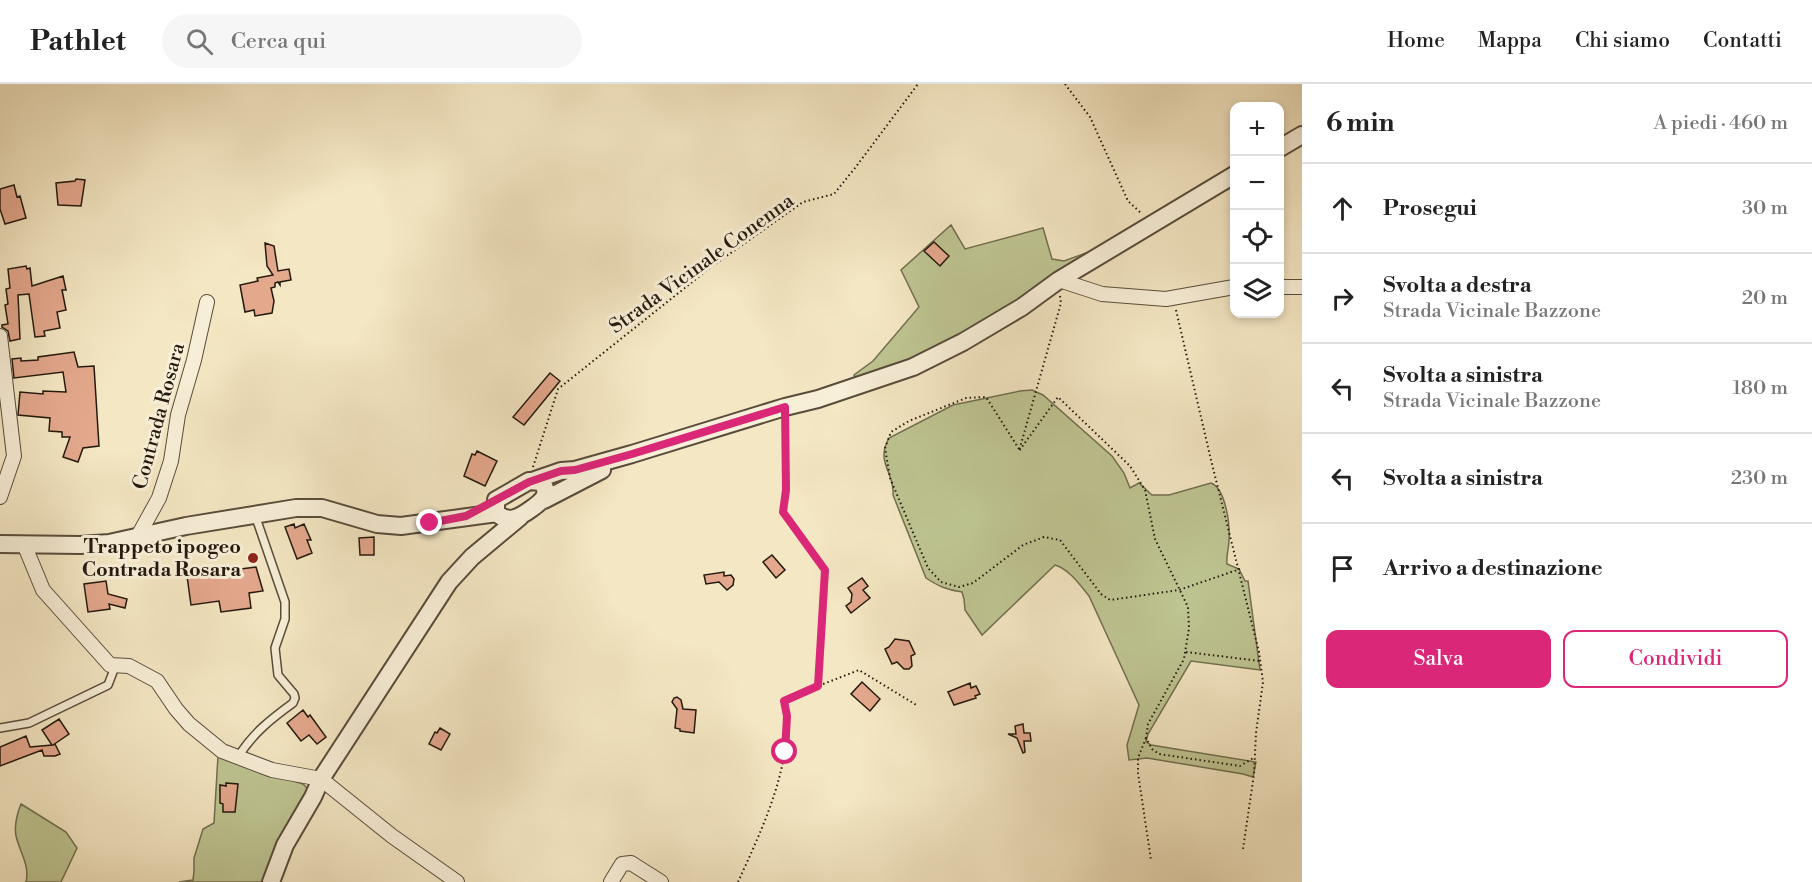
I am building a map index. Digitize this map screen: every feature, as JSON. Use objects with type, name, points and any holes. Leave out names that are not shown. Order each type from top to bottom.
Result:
[{"type":"street","points":[[1284,146],[1302,135]]},
{"type":"street","points":[[483,549],[495,532],[501,496],[531,481],[818,399],[913,367],[983,331],[1022,307],[1059,280],[1230,177]]},
{"type":"street","points":[[1059,280],[1102,294],[1166,299],[1230,288]]},
{"type":"street","points":[[1284,287],[1302,287]]},
{"type":"street","name":"Contrada Rosara","points":[[138,536],[159,498],[171,461],[178,415],[194,360],[207,302]]},
{"type":"street","points":[[0,336],[14,456],[0,497]]},
{"type":"street","points":[[271,882],[285,845],[313,798],[321,779],[449,582],[520,517],[544,500],[632,454]]},
{"type":"street","points":[[531,481],[541,482],[545,486],[544,500]]},
{"type":"street","points":[[0,544],[109,543],[296,507],[322,508],[377,524],[401,526],[498,510]]},
{"type":"street","points":[[498,510],[508,519],[520,517]]},
{"type":"street","points":[[24,544],[43,590],[111,665],[129,666],[157,681],[189,724],[222,750],[272,770],[321,779],[392,836],[457,882]]},
{"type":"street","points":[[611,882],[622,864],[631,863],[661,882]]},
{"type":"lane","points":[[238,757],[263,725],[293,703],[295,698],[278,675],[276,648],[285,619],[285,602],[255,514]]},
{"type":"lane","points":[[0,728],[29,723],[108,685],[113,672],[111,665]]},
{"type":"path","name":"Strada Vicinale Conenna","points":[[531,481],[558,389],[711,267],[803,202],[834,194],[918,84]]},
{"type":"path","points":[[1065,84],[1090,117],[1128,201],[1143,215],[1147,227]]},
{"type":"path","points":[[1020,451],[1061,303],[1059,280]]},
{"type":"path","points":[[1173,298],[1239,568],[1263,682],[1256,733],[1254,774],[1243,849]]},
{"type":"path","points":[[1020,451],[986,397],[966,398],[909,421],[891,432],[885,448],[890,478],[928,568],[941,582],[959,587],[973,583],[1023,545],[1044,537],[1060,540],[1101,594],[1110,600],[1179,590],[1239,568]]},
{"type":"path","points":[[1020,451],[1058,397],[1130,466],[1145,490],[1155,539],[1188,607],[1189,628],[1184,659],[1148,724],[1146,738],[1138,758],[1138,773],[1151,860]]},
{"type":"path","points":[[785,407],[786,490],[783,512],[825,570],[818,686]]},
{"type":"path","points":[[1185,652],[1260,660]]},
{"type":"path","points":[[738,882],[775,792],[785,752],[787,716],[784,701],[859,670],[918,706]]},
{"type":"path","points":[[1146,738],[1152,749],[1159,754],[1240,766],[1255,757]]},
{"type":"green space","points":[[951,225],[965,249],[1043,228],[1052,259],[1064,261],[1100,248],[967,335],[857,381],[854,375],[873,361],[919,307],[901,270]]},
{"type":"green space","points":[[1032,390],[1043,395],[1112,456],[1124,473],[1130,488],[1139,483],[1152,495],[1169,495],[1211,483],[1220,492],[1224,500],[1229,526],[1227,564],[1239,569],[1245,581],[1248,581],[1260,670],[1191,661],[1148,734],[1146,742],[1151,745],[1256,762],[1253,777],[1147,758],[1129,760],[1127,745],[1139,705],[1089,596],[1065,570],[1055,565],[982,635],[965,610],[962,592],[943,587],[926,578],[893,495],[884,454],[889,438],[953,405]]},
{"type":"green space","points":[[218,756],[303,784],[308,789],[266,882],[179,882],[193,880],[194,858],[203,829],[214,823]]},
{"type":"green space","points":[[21,804],[66,832],[77,848],[61,882],[26,882],[26,864],[15,832]]},
{"type":"building","points":[[76,179],[85,180],[81,206],[58,205],[56,183]]},
{"type":"building","points":[[14,185],[17,197],[20,196],[26,218],[5,224],[0,209],[0,189]]},
{"type":"building","points":[[934,242],[949,256],[940,266],[924,251]]},
{"type":"building","points":[[265,243],[274,246],[278,271],[289,269],[291,280],[280,282],[280,285],[278,282],[275,283],[275,287],[271,288],[274,301],[272,313],[255,316],[254,310],[245,312],[240,285],[273,275],[267,266]]},
{"type":"building","points":[[26,266],[27,269],[30,268],[32,286],[63,276],[66,290],[62,290],[66,310],[57,312],[60,328],[44,331],[45,336],[35,337],[29,294],[18,295],[20,339],[10,341],[8,331],[2,327],[8,324],[5,305],[8,304],[6,289],[10,288],[8,269]]},
{"type":"building","points":[[74,352],[78,367],[94,366],[99,446],[83,448],[78,462],[63,457],[70,437],[62,437],[62,432],[49,431],[50,418],[18,415],[20,392],[43,394],[43,391],[66,392],[63,372],[14,378],[12,359],[38,360],[38,357]]},
{"type":"building","points":[[550,373],[560,381],[524,425],[513,417]]},
{"type":"building","points":[[477,451],[497,461],[485,486],[464,476],[472,454],[475,455]]},
{"type":"building","points":[[294,524],[295,528],[304,524],[311,540],[307,540],[312,553],[297,559],[285,527]]},
{"type":"building","points":[[374,537],[374,555],[360,555],[359,538]]},
{"type":"building","points":[[772,555],[785,570],[776,578],[763,562]]},
{"type":"building","points":[[256,567],[263,591],[249,593],[251,608],[221,612],[219,601],[191,605],[187,576]]},
{"type":"building","points":[[724,572],[724,576],[731,575],[734,579],[733,585],[727,590],[719,582],[706,584],[704,575]]},
{"type":"building","points":[[862,578],[868,586],[863,590],[870,598],[851,613],[846,606],[851,602],[852,594],[848,588]]},
{"type":"building","points":[[106,581],[108,594],[127,599],[125,608],[109,604],[110,609],[88,612],[84,584]]},
{"type":"building","points":[[895,639],[909,641],[915,654],[911,656],[912,666],[909,669],[904,669],[897,662],[892,664],[885,649]]},
{"type":"building","points":[[862,682],[880,699],[870,711],[851,694]]},
{"type":"building","points":[[970,683],[971,688],[976,686],[980,694],[975,696],[976,698],[954,705],[948,692]]},
{"type":"building","points":[[677,697],[681,700],[683,709],[696,710],[694,733],[675,728],[677,709],[672,702]]},
{"type":"building","points":[[303,710],[308,717],[310,715],[326,737],[317,744],[309,735],[301,741],[287,723]]},
{"type":"building","points":[[59,719],[69,734],[53,745],[55,744],[60,754],[44,756],[42,750],[0,766],[0,747],[26,736],[30,747],[52,745],[42,730]]},
{"type":"building","points":[[1023,724],[1024,733],[1030,733],[1031,741],[1024,741],[1025,752],[1023,753],[1017,738],[1008,734],[1016,734],[1015,726]]},
{"type":"building","points":[[440,728],[450,734],[441,750],[429,744],[435,732],[437,733]]},
{"type":"building","points":[[226,783],[238,784],[235,812],[223,812],[223,804],[220,803],[220,785],[226,786]]},
{"type":"place","name":"Trappeto ipogeo Contrada Rosara","points":[[253,558]]},
{"type":"route","points":[[430,523],[466,516],[529,482],[561,471],[575,470],[632,454],[785,407],[786,490],[783,512],[825,570],[818,686],[784,701],[787,716],[785,752]]}]
